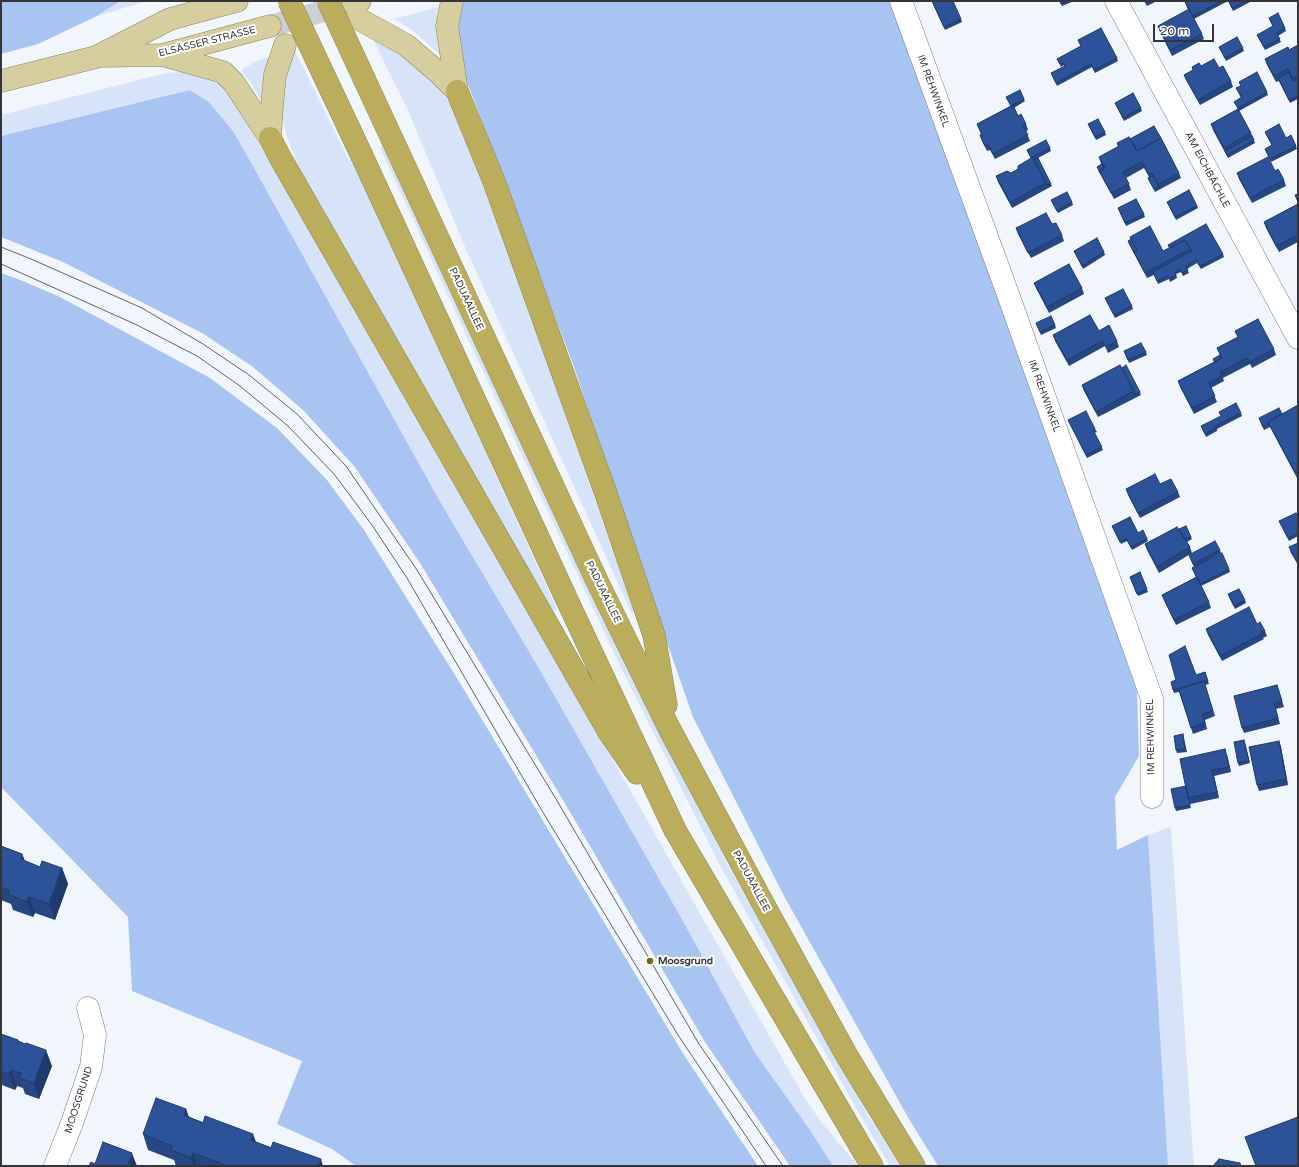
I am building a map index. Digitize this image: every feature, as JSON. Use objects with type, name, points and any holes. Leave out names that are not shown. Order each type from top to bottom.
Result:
[{"type":"highway","points":[[289,1],[675,830]]},
{"type":"highway","name":"PADUAALLEE","points":[[328,1],[597,581],[669,728],[847,1056],[914,1166]]},
{"type":"highway","points":[[457,91],[495,184],[606,494],[654,635],[669,728]]},
{"type":"highway","points":[[270,138],[609,732],[675,830],[872,1166]]},
{"type":"main road","name":"ELSÄSSER STRASSE","points":[[96,57],[176,10],[237,1]]},
{"type":"main road","points":[[452,1],[447,26],[457,91]]},
{"type":"main road","points":[[356,7],[406,45],[440,74],[457,91]]},
{"type":"main road","name":"ELSÄSSER STRASSE","points":[[1,81],[96,57],[162,55],[270,26]]},
{"type":"main road","points":[[270,138],[275,76],[285,45]]},
{"type":"main road","points":[[162,55],[222,72],[234,83],[270,138]]},
{"type":"street","name":"IM REHWINKEL","points":[[901,1],[1009,297],[1152,699],[1152,797]]},
{"type":"street","name":"AM EICHBÄCHLE","points":[[1116,1],[1298,338]]},
{"type":"street","name":"MOOSGRUND","points":[[55,1166],[72,1124],[91,1067],[95,1035],[88,1008]]},
{"type":"shaded area","points":[[1,1],[120,1],[95,17],[38,44],[1,54]]},
{"type":"shaded area","points":[[120,1],[146,1],[95,17]]},
{"type":"shaded area","points":[[464,1],[892,1],[1137,690],[1139,756],[1115,797],[1117,850],[1148,835],[1168,1166],[938,1166],[909,1119],[784,896],[693,717],[640,565],[574,367],[467,82],[459,56],[455,12],[458,3]]},
{"type":"shaded area","points":[[438,7],[436,29],[443,55],[440,55],[417,34],[393,19]]},
{"type":"shaded area","points":[[370,33],[424,70],[441,91],[457,115],[487,192],[567,419],[634,612],[632,614],[465,247],[407,108]]},
{"type":"shaded area","points":[[295,51],[349,160],[352,160],[557,609],[551,614],[303,177],[287,138],[283,121],[282,88],[286,68]]},
{"type":"shaded area","points":[[270,57],[264,100],[261,100],[241,70],[254,62]]},
{"type":"shaded area","points":[[187,71],[213,79],[227,89],[557,661],[804,1097],[819,1119],[858,1166],[833,1166],[810,1130],[755,1053],[683,921],[534,660],[442,505],[244,150],[233,131],[209,102],[190,90],[1,136],[1,115],[166,73]]},
{"type":"shaded area","points":[[190,90],[209,102],[233,131],[442,505],[534,660],[683,921],[755,1053],[810,1130],[833,1166],[790,1166],[705,1042],[560,795],[420,563],[354,466],[303,410],[253,367],[202,333],[63,262],[1,237],[1,136]]},
{"type":"shaded area","points":[[389,143],[630,668],[729,867],[868,1115],[900,1166],[890,1166],[722,869],[622,670],[380,148]]},
{"type":"shaded area","points":[[1,273],[60,297],[210,378],[277,428],[327,480],[364,530],[460,683],[684,1055],[758,1166],[356,1166],[332,1149],[277,1124],[302,1061],[132,991],[128,917],[1,787]]},
{"type":"shaded area","points":[[1171,827],[1194,1166],[1168,1166],[1148,835]]},
{"type":"building","points":[[932,1],[953,1],[961,19],[944,27]]},
{"type":"building","points":[[1060,1],[1067,1],[1061,4]]},
{"type":"building","points":[[1222,1],[1193,16],[1185,2]]},
{"type":"building","points":[[1229,1],[1246,1],[1232,8]]},
{"type":"building","points":[[1189,9],[1202,34],[1170,50],[1158,26]]},
{"type":"building","points":[[1278,13],[1285,28],[1276,33],[1280,39],[1264,47],[1257,35],[1273,26],[1269,18]]},
{"type":"building","points":[[1101,28],[1117,58],[1094,70],[1091,64],[1056,83],[1051,73],[1065,66],[1063,63],[1060,64],[1057,59],[1081,46],[1078,40]]},
{"type":"building","points":[[1237,37],[1243,48],[1225,58],[1219,47]]},
{"type":"building","points":[[1298,45],[1298,75],[1292,78],[1288,69],[1274,76],[1265,59],[1288,47],[1289,50]]},
{"type":"building","points":[[1214,59],[1219,68],[1223,66],[1231,81],[1198,100],[1184,75],[1193,70],[1192,67],[1199,63],[1201,66]]},
{"type":"building","points":[[1257,72],[1267,92],[1238,108],[1234,102],[1242,97],[1236,88],[1241,86],[1239,82]]},
{"type":"building","points":[[1289,72],[1293,81],[1298,79],[1298,96],[1289,100],[1278,78]]},
{"type":"building","points":[[1020,90],[1024,99],[1011,106],[1006,97]]},
{"type":"building","points":[[1133,93],[1141,108],[1123,118],[1115,103]]},
{"type":"building","points":[[1013,105],[1018,116],[1021,114],[1026,124],[1023,126],[1028,135],[993,154],[988,144],[985,146],[980,135],[982,134],[977,124]]},
{"type":"building","points":[[1238,109],[1251,133],[1224,148],[1211,124]]},
{"type":"building","points":[[1098,119],[1105,132],[1095,137],[1088,124]]},
{"type":"building","points":[[1279,124],[1286,138],[1291,135],[1296,146],[1270,159],[1265,149],[1272,145],[1265,132]]},
{"type":"building","points":[[1154,126],[1161,138],[1137,151],[1130,139]]},
{"type":"building","points":[[1252,136],[1254,140],[1227,155],[1225,151]]},
{"type":"building","points":[[1129,137],[1137,151],[1161,138],[1179,173],[1158,184],[1152,173],[1149,175],[1142,162],[1123,172],[1129,184],[1111,193],[1099,171],[1105,168],[1099,157],[1119,146],[1117,143]]},
{"type":"building","points":[[1046,140],[1050,148],[1031,158],[1027,150]]},
{"type":"building","points":[[1033,157],[1046,183],[1010,202],[996,176],[1007,171],[1011,173],[1018,169],[1018,166]]},
{"type":"building","points":[[1268,157],[1275,171],[1278,169],[1284,180],[1250,198],[1237,173]]},
{"type":"building","points":[[1038,158],[1051,184],[1047,185],[1034,160]]},
{"type":"building","points":[[1102,164],[1104,169],[1099,171],[1097,167]]},
{"type":"building","points":[[1153,176],[1159,187],[1154,189],[1148,178]]},
{"type":"building","points":[[1189,190],[1197,206],[1175,217],[1167,202]]},
{"type":"building","points":[[1067,192],[1072,202],[1057,211],[1051,200]]},
{"type":"building","points":[[1298,194],[1298,202],[1295,195]]},
{"type":"building","points":[[1136,199],[1144,214],[1125,223],[1118,208]]},
{"type":"building","points":[[1298,204],[1298,235],[1276,246],[1264,222]]},
{"type":"building","points":[[1046,213],[1052,224],[1056,223],[1062,235],[1028,253],[1016,228]]},
{"type":"building","points":[[1206,224],[1223,254],[1200,266],[1196,260],[1186,266],[1188,270],[1182,273],[1180,269],[1175,272],[1176,275],[1169,279],[1168,276],[1157,281],[1153,272],[1192,251],[1185,240],[1170,248],[1168,245]]},
{"type":"building","points":[[1150,226],[1163,251],[1185,240],[1190,249],[1145,273],[1134,252],[1137,250],[1130,237]]},
{"type":"building","points":[[1097,238],[1104,252],[1082,266],[1074,251]]},
{"type":"building","points":[[1131,239],[1137,250],[1134,252],[1135,254],[1128,241]]},
{"type":"building","points":[[1069,264],[1082,288],[1047,307],[1034,283]]},
{"type":"building","points":[[1123,289],[1132,306],[1114,315],[1105,298]]},
{"type":"building","points":[[1090,315],[1099,331],[1109,325],[1117,341],[1106,347],[1102,341],[1067,360],[1053,335]]},
{"type":"building","points":[[1051,316],[1055,325],[1040,332],[1036,323]]},
{"type":"building","points":[[1258,319],[1274,349],[1250,362],[1247,358],[1220,372],[1222,376],[1209,383],[1215,396],[1192,408],[1178,381],[1222,358],[1217,348],[1238,337],[1235,331]]},
{"type":"building","points":[[1141,343],[1146,352],[1128,360],[1124,351]]},
{"type":"building","points":[[1220,355],[1221,358],[1215,362],[1213,359]]},
{"type":"building","points":[[1120,365],[1134,391],[1096,412],[1082,385]]},
{"type":"building","points":[[1126,365],[1140,392],[1135,394],[1122,368]]},
{"type":"building","points":[[1236,403],[1241,413],[1215,426],[1216,428],[1205,434],[1201,426],[1221,416],[1219,412]]},
{"type":"building","points":[[1298,405],[1298,471],[1295,472],[1268,422]]},
{"type":"building","points":[[1279,408],[1282,414],[1268,422],[1269,424],[1263,427],[1259,418]]},
{"type":"building","points":[[1086,411],[1095,429],[1093,430],[1102,447],[1086,455],[1068,420]]},
{"type":"building","points":[[1155,474],[1160,484],[1171,479],[1178,492],[1138,513],[1126,489]]},
{"type":"building","points":[[1296,513],[1298,516],[1298,533],[1288,538],[1279,521]]},
{"type":"building","points":[[1130,517],[1138,533],[1143,530],[1147,539],[1131,547],[1126,538],[1120,542],[1112,526]]},
{"type":"building","points":[[1186,526],[1191,537],[1185,539],[1179,529]]},
{"type":"building","points":[[1177,527],[1190,547],[1157,567],[1145,544]]},
{"type":"building","points":[[1215,541],[1220,550],[1193,564],[1189,555]]},
{"type":"building","points":[[1298,543],[1298,563],[1289,547]]},
{"type":"building","points":[[1222,553],[1229,569],[1200,584],[1192,568]]},
{"type":"building","points":[[1140,572],[1147,589],[1137,594],[1130,577]]},
{"type":"building","points":[[1197,577],[1209,602],[1174,620],[1162,595]]},
{"type":"building","points":[[1239,589],[1245,600],[1234,606],[1228,594]]},
{"type":"building","points":[[1249,607],[1257,624],[1260,622],[1265,631],[1220,656],[1206,629]]},
{"type":"building","points":[[1185,646],[1196,675],[1205,672],[1208,681],[1173,690],[1171,682],[1176,680],[1169,655]]},
{"type":"building","points":[[1204,681],[1213,711],[1202,714],[1205,723],[1191,728],[1179,689]]},
{"type":"building","points":[[1277,685],[1282,701],[1274,703],[1278,718],[1242,728],[1234,696]]},
{"type":"building","points":[[1183,734],[1185,749],[1176,750],[1174,736]]},
{"type":"building","points":[[1244,740],[1249,761],[1238,763],[1234,742]]},
{"type":"building","points":[[1279,741],[1286,779],[1257,785],[1249,747]]},
{"type":"building","points":[[1225,749],[1229,767],[1212,770],[1217,792],[1188,798],[1180,759]]},
{"type":"building","points":[[1186,786],[1190,805],[1175,808],[1171,789]]},
{"type":"building","points":[[1,846],[22,854],[21,859],[40,867],[42,861],[62,868],[49,904],[29,897],[27,902],[8,894],[9,890],[1,887]]},
{"type":"building","points":[[1,1034],[25,1044],[26,1043],[46,1050],[34,1083],[20,1078],[21,1073],[11,1070],[9,1074],[1,1071]]},
{"type":"building","points":[[156,1098],[186,1109],[184,1115],[203,1123],[205,1116],[253,1134],[251,1140],[271,1148],[273,1142],[321,1159],[320,1166],[228,1166],[193,1153],[191,1158],[171,1150],[172,1146],[143,1134]]},
{"type":"building","points":[[1298,1117],[1298,1166],[1256,1166],[1245,1137]]},
{"type":"building","points":[[103,1142],[132,1153],[128,1163],[133,1166],[89,1166],[91,1162],[95,1164]]},
{"type":"building","points":[[1219,1159],[1240,1163],[1241,1166],[1213,1166]]},
{"type":"tunnel","points":[[270,26],[350,4]]},
{"type":"tram line","points":[[1,247],[142,308],[203,344],[249,375],[297,414],[346,466],[417,570],[556,799],[699,1044],[783,1166]]},
{"type":"tram line","points":[[1,264],[137,325],[197,356],[240,386],[288,426],[334,474],[372,525],[407,578],[541,809],[678,1035],[766,1166]]},
{"type":"place","name":"Moosgrund","points":[[650,961]]}]
